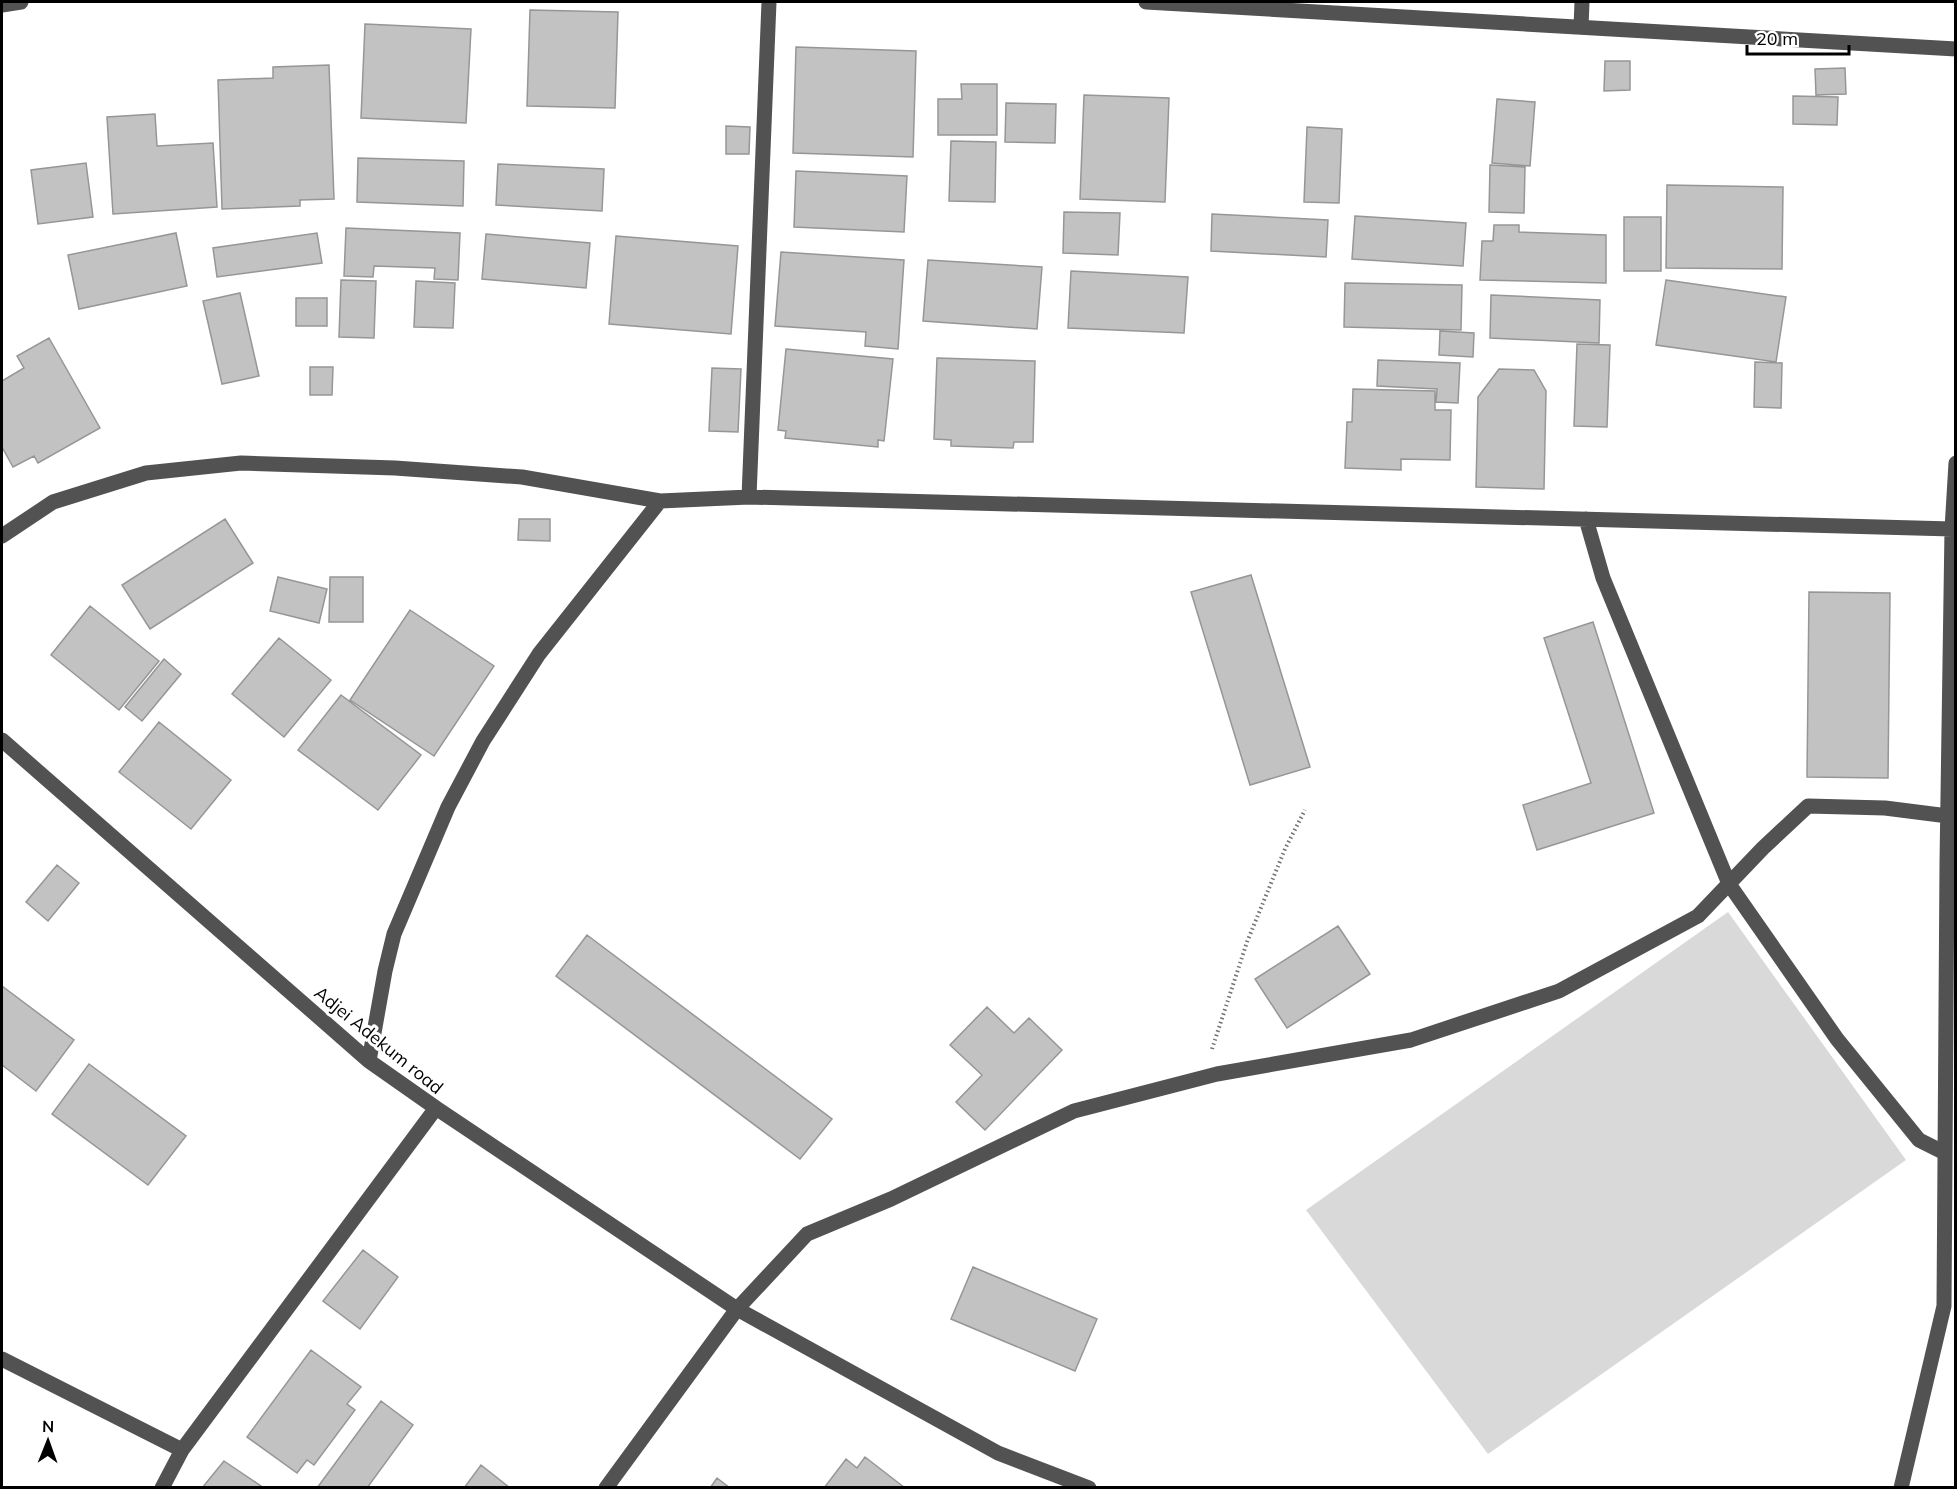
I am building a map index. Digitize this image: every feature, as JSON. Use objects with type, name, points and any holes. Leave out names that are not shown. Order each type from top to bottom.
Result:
[{"type":"street","points":[[2,5],[21,2]]},
{"type":"street","points":[[749,497],[769,2]]},
{"type":"street","points":[[1146,2],[1956,49]]},
{"type":"street","points":[[1581,27],[1582,2]]},
{"type":"street","points":[[2,536],[53,502],[146,473],[242,464],[395,468],[522,477],[660,501],[749,497],[1952,529]]},
{"type":"street","points":[[1901,1488],[1950,1306],[1945,1153],[1952,529],[1956,464]]},
{"type":"street","points":[[369,1061],[394,934],[453,798],[483,741],[539,654],[660,501]]},
{"type":"street","points":[[1586,519],[1603,578],[1729,884],[1837,1039],[1919,1140],[1945,1153]]},
{"type":"street","name":"Adjei Adekum road","points":[[2,740],[369,1061],[436,1108],[182,1450],[162,1488]]},
{"type":"street","points":[[606,1488],[737,1309],[807,1234],[891,1199],[1074,1111],[1201,1078],[1410,1040],[1559,991],[1698,916],[1808,806],[1885,808],[1948,816]]},
{"type":"street","points":[[436,1108],[737,1309],[998,1453],[1089,1488]]},
{"type":"street","points":[[2,1359],[182,1450]]},
{"type":"path","points":[[1201,1078],[1222,1023],[1247,942],[1285,849],[1305,810]]},
{"type":"shaded area","points":[[1728,912],[1906,1160],[1488,1454],[1306,1210]]},
{"type":"building","points":[[530,10],[618,12],[615,108],[527,106]]},
{"type":"building","points":[[365,24],[471,29],[466,123],[361,118]]},
{"type":"building","points":[[796,47],[916,51],[913,157],[793,153]]},
{"type":"building","points":[[1605,61],[1630,61],[1630,90],[1604,91]]},
{"type":"building","points":[[329,65],[334,199],[300,200],[300,206],[222,209],[218,80],[273,78],[273,67]]},
{"type":"building","points":[[1845,68],[1846,94],[1816,95],[1815,69]]},
{"type":"building","points":[[961,84],[997,84],[997,135],[938,135],[938,99],[962,99]]},
{"type":"building","points":[[1084,95],[1169,98],[1165,202],[1080,199]]},
{"type":"building","points":[[1793,96],[1838,97],[1837,125],[1793,124]]},
{"type":"building","points":[[1497,99],[1535,102],[1530,166],[1492,163]]},
{"type":"building","points":[[1006,103],[1056,104],[1055,143],[1005,142]]},
{"type":"building","points":[[155,114],[157,146],[213,143],[217,207],[113,214],[107,117]]},
{"type":"building","points":[[726,126],[750,127],[749,154],[726,154]]},
{"type":"building","points":[[1307,127],[1342,129],[1339,203],[1304,202]]},
{"type":"building","points":[[951,141],[996,142],[995,202],[949,201]]},
{"type":"building","points":[[358,158],[464,161],[463,206],[357,202]]},
{"type":"building","points":[[86,163],[93,217],[38,224],[31,170]]},
{"type":"building","points":[[498,164],[604,169],[602,211],[496,205]]},
{"type":"building","points":[[1490,165],[1525,167],[1524,213],[1489,212]]},
{"type":"building","points":[[796,171],[907,176],[904,232],[794,227]]},
{"type":"building","points":[[1667,185],[1783,187],[1782,269],[1666,268]]},
{"type":"building","points":[[1064,212],[1120,213],[1118,255],[1063,253]]},
{"type":"building","points":[[1212,214],[1328,220],[1326,257],[1211,251]]},
{"type":"building","points":[[1355,216],[1466,223],[1463,266],[1352,259]]},
{"type":"building","points":[[1624,217],[1661,217],[1661,271],[1624,271]]},
{"type":"building","points":[[1494,225],[1519,225],[1519,232],[1606,235],[1606,283],[1480,280],[1482,241],[1493,241]]},
{"type":"building","points":[[346,228],[460,233],[458,280],[434,279],[435,268],[374,266],[373,277],[344,276]]},
{"type":"building","points":[[176,233],[187,286],[79,309],[68,255]]},
{"type":"building","points":[[317,233],[322,263],[217,277],[213,248]]},
{"type":"building","points":[[486,234],[590,243],[586,288],[482,279]]},
{"type":"building","points":[[616,236],[738,246],[731,334],[609,324]]},
{"type":"building","points":[[781,252],[904,260],[898,349],[865,346],[866,332],[775,326]]},
{"type":"building","points":[[928,260],[1042,267],[1037,329],[923,321]]},
{"type":"building","points":[[1071,271],[1188,277],[1184,333],[1068,328]]},
{"type":"building","points":[[341,280],[376,281],[374,338],[339,337]]},
{"type":"building","points":[[1666,280],[1786,297],[1776,362],[1656,345]]},
{"type":"building","points":[[416,281],[455,283],[453,328],[414,327]]},
{"type":"building","points":[[1345,283],[1462,285],[1461,330],[1344,327]]},
{"type":"building","points":[[240,293],[259,376],[222,384],[203,301]]},
{"type":"building","points":[[1491,295],[1600,300],[1599,343],[1490,338]]},
{"type":"building","points":[[296,298],[327,298],[327,326],[296,326]]},
{"type":"building","points":[[1440,331],[1474,333],[1473,357],[1439,355]]},
{"type":"building","points":[[49,338],[100,428],[38,463],[34,456],[13,467],[2,447],[2,381],[24,368],[17,356]]},
{"type":"building","points":[[1577,344],[1610,345],[1607,427],[1574,426]]},
{"type":"building","points":[[786,349],[893,359],[884,441],[878,440],[878,447],[785,438],[786,431],[778,430]]},
{"type":"building","points":[[937,358],[1035,361],[1033,442],[1014,442],[1013,448],[951,446],[951,440],[934,439]]},
{"type":"building","points":[[1378,360],[1460,363],[1458,403],[1436,402],[1437,389],[1377,386]]},
{"type":"building","points":[[1755,362],[1782,363],[1781,408],[1754,407]]},
{"type":"building","points":[[310,367],[333,367],[332,395],[310,395]]},
{"type":"building","points":[[712,368],[741,369],[738,432],[709,431]]},
{"type":"building","points":[[1499,369],[1534,370],[1546,391],[1544,489],[1476,487],[1478,397]]},
{"type":"building","points":[[1353,389],[1435,391],[1435,410],[1451,410],[1450,460],[1401,459],[1401,470],[1345,468],[1347,422],[1352,422]]},
{"type":"building","points":[[225,519],[253,563],[150,629],[122,585]]},
{"type":"building","points":[[519,519],[550,519],[550,541],[518,540]]},
{"type":"building","points":[[1251,575],[1310,767],[1250,785],[1191,592]]},
{"type":"building","points":[[278,577],[327,589],[319,623],[270,611]]},
{"type":"building","points":[[330,577],[363,577],[363,622],[329,622]]},
{"type":"building","points":[[1809,592],[1890,593],[1888,778],[1807,777]]},
{"type":"building","points":[[90,606],[159,661],[119,710],[51,655]]},
{"type":"building","points":[[410,610],[494,666],[434,756],[350,700]]},
{"type":"building","points":[[1593,622],[1654,813],[1537,850],[1523,805],[1591,783],[1544,638]]},
{"type":"building","points":[[279,638],[331,680],[284,737],[232,694]]},
{"type":"building","points":[[164,659],[181,674],[142,721],[125,707]]},
{"type":"building","points":[[341,695],[421,755],[378,810],[298,750]]},
{"type":"building","points":[[159,722],[231,780],[191,829],[119,772]]},
{"type":"building","points":[[57,865],[79,883],[48,921],[26,902]]},
{"type":"building","points":[[1338,926],[1370,974],[1287,1028],[1255,979]]},
{"type":"building","points":[[587,935],[832,1119],[800,1159],[556,976]]},
{"type":"building","points":[[2,986],[74,1040],[36,1091],[2,1065]]},
{"type":"building","points":[[987,1007],[1014,1033],[1029,1018],[1062,1050],[985,1130],[956,1102],[982,1075],[950,1045]]},
{"type":"building","points":[[89,1064],[186,1136],[148,1185],[52,1114]]},
{"type":"building","points":[[363,1250],[398,1277],[360,1329],[323,1301]]},
{"type":"building","points":[[973,1267],[1097,1319],[1075,1371],[951,1319]]},
{"type":"building","points":[[311,1350],[361,1387],[347,1404],[355,1410],[314,1465],[307,1460],[297,1473],[247,1437]]},
{"type":"building","points":[[381,1401],[413,1425],[367,1488],[317,1488]]},
{"type":"building","points":[[865,1457],[905,1488],[824,1488],[846,1459],[857,1468]]},
{"type":"building","points":[[224,1461],[264,1488],[202,1488]]},
{"type":"building","points":[[481,1465],[510,1488],[464,1488]]},
{"type":"building","points":[[717,1478],[730,1488],[710,1488]]}]
